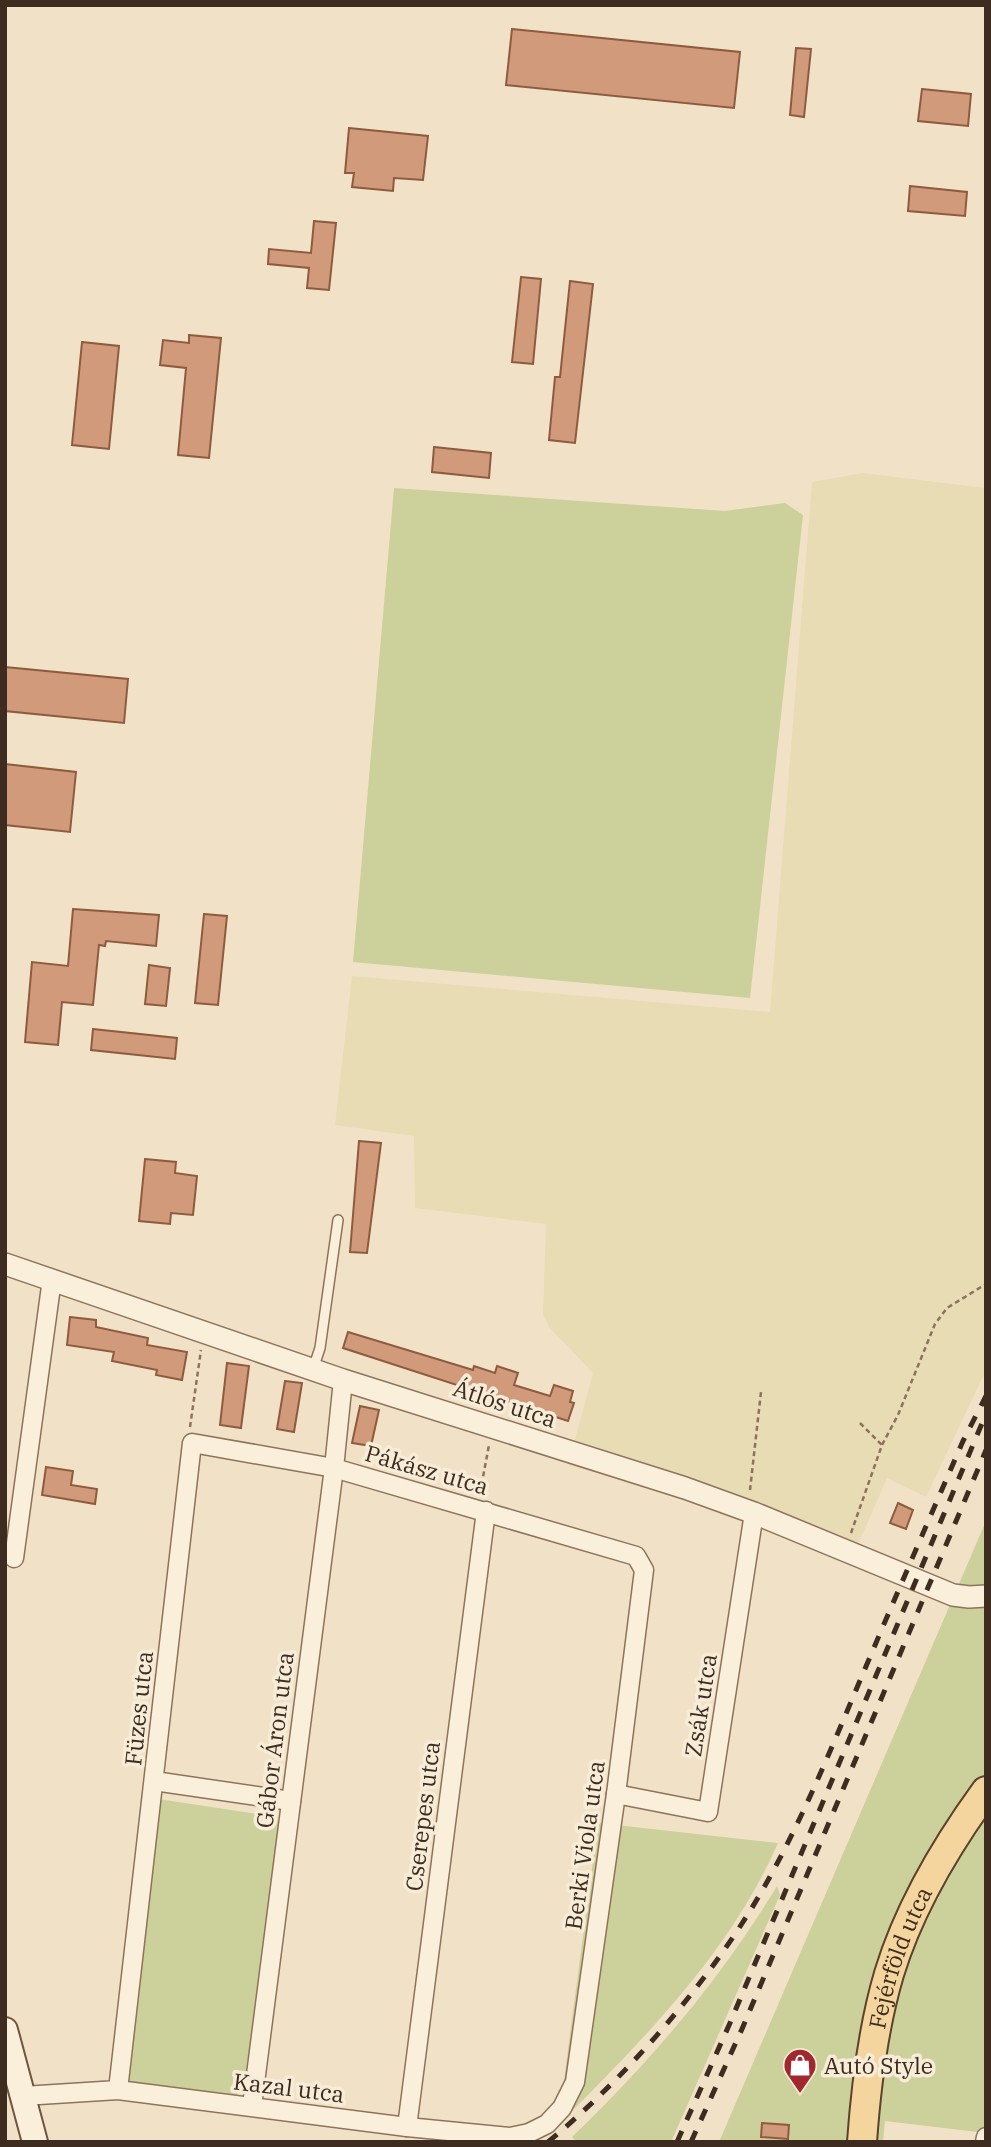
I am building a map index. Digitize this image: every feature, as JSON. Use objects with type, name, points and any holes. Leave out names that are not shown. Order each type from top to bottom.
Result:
[{"type":"main road","name":"Fejérföld utca","points":[[862,2142],[874,2048],[889,1975],[899,1946],[919,1900],[947,1849],[986,1791]]},
{"type":"main road","points":[[5,2030],[35,2142]]},
{"type":"street","name":"Átlós utca","points":[[5,1264],[343,1380],[493,1426],[751,1512],[953,1595],[986,1596]]},
{"type":"street","points":[[14,1558],[52,1279]]},
{"type":"street","name":"Gábor Áron utca","points":[[252,2106],[343,1380]]},
{"type":"street","name":"Pákász utca","points":[[192,1443],[334,1468],[636,1556],[642,1563]]},
{"type":"street","name":"Füzes utca","points":[[118,2090],[192,1443]]},
{"type":"street","name":"Cserepes utca","points":[[407,2127],[481,1511]]},
{"type":"street","name":"Zsák utca","points":[[616,1794],[708,1812],[751,1512]]},
{"type":"street","name":"Berki Viola utca","points":[[547,2124],[562,2108],[575,2082],[616,1794],[644,1570],[642,1563]]},
{"type":"street","points":[[155,1781],[291,1801]]},
{"type":"street","name":"Kazal utca","points":[[23,2096],[118,2090],[407,2127],[510,2137],[528,2133],[547,2124]]},
{"type":"lane","points":[[313,1369],[320,1348],[338,1220]]},
{"type":"path","points":[[845,1549],[882,1446],[898,1415],[935,1324],[947,1308],[986,1284]]},
{"type":"path","points":[[192,1443],[189,1436],[204,1332]]},
{"type":"path","points":[[751,1512],[761,1392]]},
{"type":"path","points":[[860,1423],[882,1446]]},
{"type":"path","points":[[481,1511],[493,1426]]},
{"type":"shaded area","points":[[862,473],[986,488],[986,1370],[926,1497],[887,1478],[857,1547],[568,1465],[593,1373],[549,1327],[543,1314],[546,1224],[415,1208],[414,1136],[335,1125],[352,976],[770,1012],[812,482]]},
{"type":"green space","points":[[394,488],[725,511],[785,503],[803,515],[750,998],[353,962]]},
{"type":"green space","points":[[986,1521],[986,2133],[885,2121],[883,2142],[719,2142]]},
{"type":"green space","points":[[158,1799],[271,1816],[280,1822],[246,2086],[235,2097],[125,2082]]},
{"type":"green space","points":[[598,1823],[778,1843],[735,1922],[681,1994],[652,2028],[558,2125]]},
{"type":"green space","points":[[777,1886],[780,1895],[671,2142],[577,2142],[572,2137],[657,2049],[708,1987]]},
{"type":"building","points":[[512,29],[740,52],[734,108],[506,85]]},
{"type":"building","points":[[796,48],[811,49],[804,117],[790,115]]},
{"type":"building","points":[[922,89],[971,94],[968,126],[918,121]]},
{"type":"building","points":[[349,128],[428,136],[423,180],[394,178],[393,191],[352,187],[354,173],[345,173]]},
{"type":"building","points":[[910,186],[967,192],[965,216],[908,211]]},
{"type":"building","points":[[314,221],[336,223],[329,290],[307,288],[309,268],[268,264],[269,249],[311,253]]},
{"type":"building","points":[[521,277],[541,279],[533,364],[512,362]]},
{"type":"building","points":[[570,281],[593,284],[575,443],[549,440],[555,377],[560,377]]},
{"type":"building","points":[[189,335],[221,338],[209,458],[178,455],[186,368],[160,365],[163,340],[189,343]]},
{"type":"building","points":[[82,342],[119,346],[109,449],[72,445]]},
{"type":"building","points":[[434,447],[491,453],[489,478],[432,472]]},
{"type":"building","points":[[5,667],[128,679],[124,723],[5,711]]},
{"type":"building","points":[[5,764],[76,772],[70,832],[5,825]]},
{"type":"building","points":[[73,909],[159,915],[156,946],[106,941],[105,946],[99,945],[93,1005],[62,1002],[58,1045],[25,1042],[32,962],[68,966]]},
{"type":"building","points":[[204,914],[227,916],[218,1005],[195,1003]]},
{"type":"building","points":[[149,965],[170,968],[166,1006],[145,1004]]},
{"type":"building","points":[[93,1029],[177,1038],[175,1059],[91,1050]]},
{"type":"building","points":[[359,1141],[381,1143],[367,1253],[350,1252]]},
{"type":"building","points":[[145,1159],[176,1162],[175,1173],[197,1176],[193,1215],[171,1213],[170,1224],[139,1221]]},
{"type":"building","points":[[70,1317],[96,1320],[96,1327],[148,1338],[147,1345],[187,1352],[182,1380],[156,1375],[157,1370],[112,1361],[114,1352],[67,1345]]},
{"type":"building","points":[[348,1332],[473,1370],[474,1366],[495,1373],[497,1366],[518,1373],[514,1385],[550,1396],[554,1385],[573,1391],[570,1402],[574,1403],[568,1421],[343,1348]]},
{"type":"building","points":[[227,1363],[249,1366],[241,1428],[220,1425]]},
{"type":"building","points":[[285,1381],[302,1383],[294,1432],[277,1429]]},
{"type":"building","points":[[360,1406],[379,1410],[371,1446],[352,1443]]},
{"type":"building","points":[[46,1467],[73,1471],[71,1485],[97,1489],[95,1504],[42,1495]]},
{"type":"building","points":[[898,1503],[913,1510],[906,1529],[890,1523]]},
{"type":"building","points":[[762,2123],[789,2125],[788,2139],[761,2137]]},
{"type":"railway","points":[[548,2142],[604,2091],[658,2034],[730,1942],[766,1885],[820,1775],[963,1441],[986,1396]]},
{"type":"railway","points":[[677,2142],[730,2023],[983,1421]]},
{"type":"railway","points":[[691,2142],[742,2029],[986,1450]]},
{"type":"place","name":"Autó Style","points":[[800,2095]]}]
